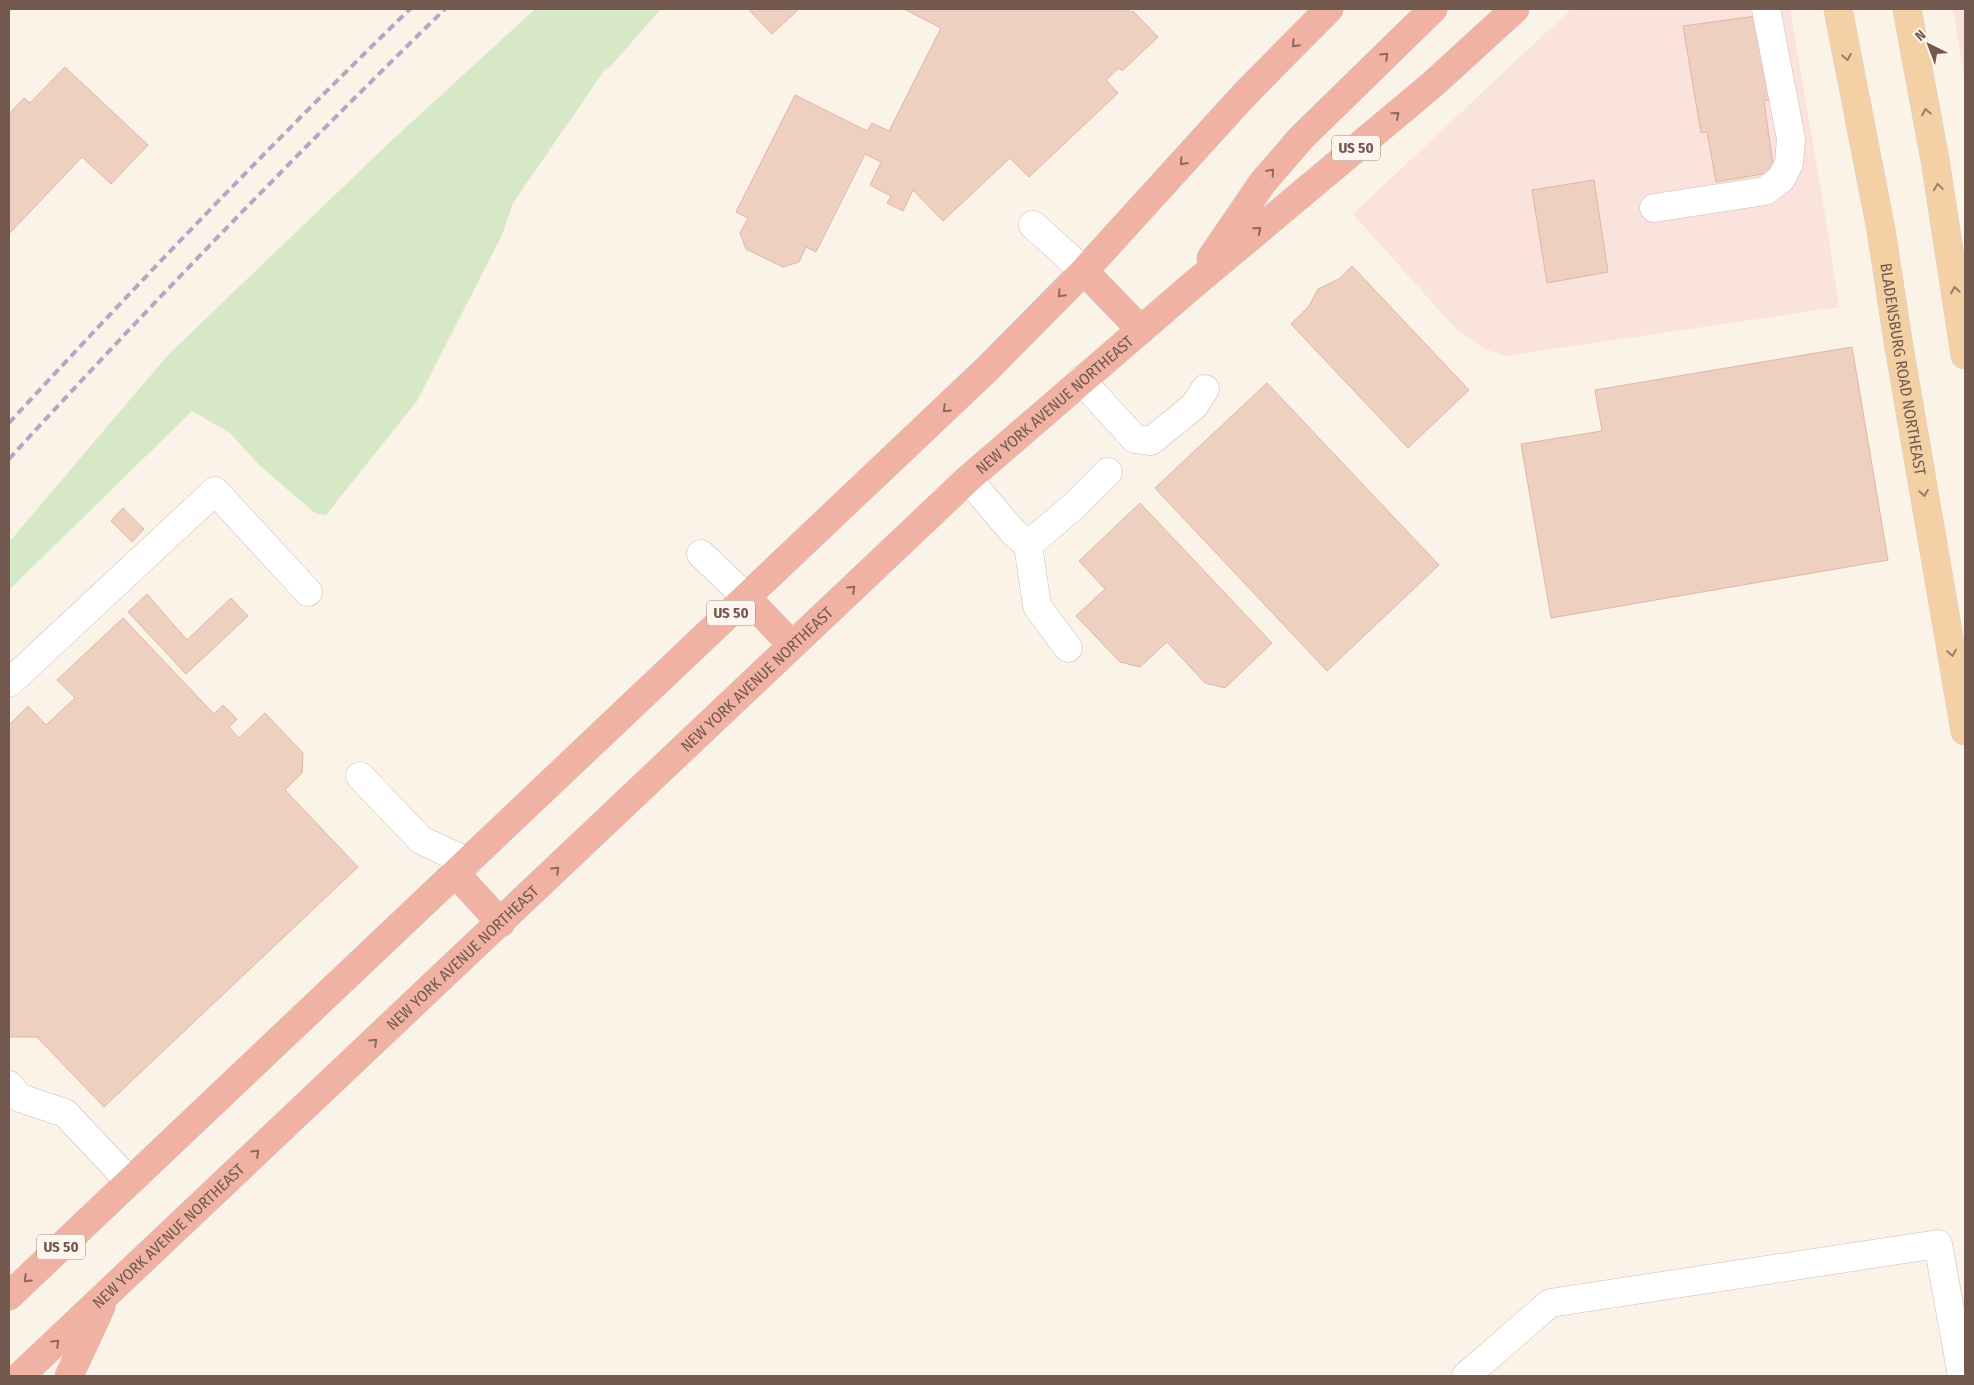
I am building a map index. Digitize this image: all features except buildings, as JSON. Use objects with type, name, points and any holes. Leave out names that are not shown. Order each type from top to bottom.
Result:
[{"type":"highway","name":"US 50","points":[[9,1296],[986,370],[1084,271],[1245,94],[1329,9]]},
{"type":"highway","points":[[1194,284],[1263,182],[1300,138],[1433,9]]},
{"type":"highway","name":"NEW YORK AVENUE NORTHEAST","points":[[20,1376],[968,480],[1081,380],[1433,84],[1515,9]]},
{"type":"highway","points":[[1084,271],[1141,330]]},
{"type":"highway","points":[[747,598],[792,645]]},
{"type":"highway","points":[[462,868],[501,923]]},
{"type":"highway","points":[[69,1376],[106,1295]]},
{"type":"main road","name":"BLADENSBURG ROAD NORTHEAST","points":[[1838,9],[1881,230],[1965,731]]},
{"type":"main road","points":[[1907,9],[1935,160],[1965,356]]},
{"type":"lane","points":[[1654,208],[1765,191],[1781,179],[1789,163],[1790,139],[1766,9]]},
{"type":"lane","points":[[1034,225],[1084,271]]},
{"type":"lane","points":[[1081,380],[1135,439],[1151,441],[1194,406],[1205,389]]},
{"type":"lane","points":[[1028,545],[1074,506],[1108,472]]},
{"type":"lane","points":[[968,480],[1014,533],[1028,545],[1038,606],[1068,648]]},
{"type":"lane","points":[[9,684],[215,491],[308,592]]},
{"type":"lane","points":[[701,554],[747,598]]},
{"type":"lane","points":[[360,776],[421,840],[462,868]]},
{"type":"lane","points":[[9,1085],[20,1098],[65,1113],[130,1182]]},
{"type":"lane","points":[[1466,1376],[1550,1303],[1938,1244],[1962,1376]]},
{"type":"shaded area","points":[[1571,9],[1790,9],[1839,307],[1506,356],[1484,349],[1454,327],[1353,214]]},
{"type":"shaded area","points":[[1953,9],[1965,9],[1965,81]]},
{"type":"green space","points":[[535,9],[661,9],[608,69],[606,68],[513,203],[502,235],[417,401],[326,515],[316,514],[259,465],[230,433],[192,411],[9,590],[9,542],[168,355],[390,142]]},
{"type":"railway","points":[[9,423],[206,213],[410,9]]},
{"type":"railway","points":[[9,459],[224,231],[333,119],[445,9]]}]
